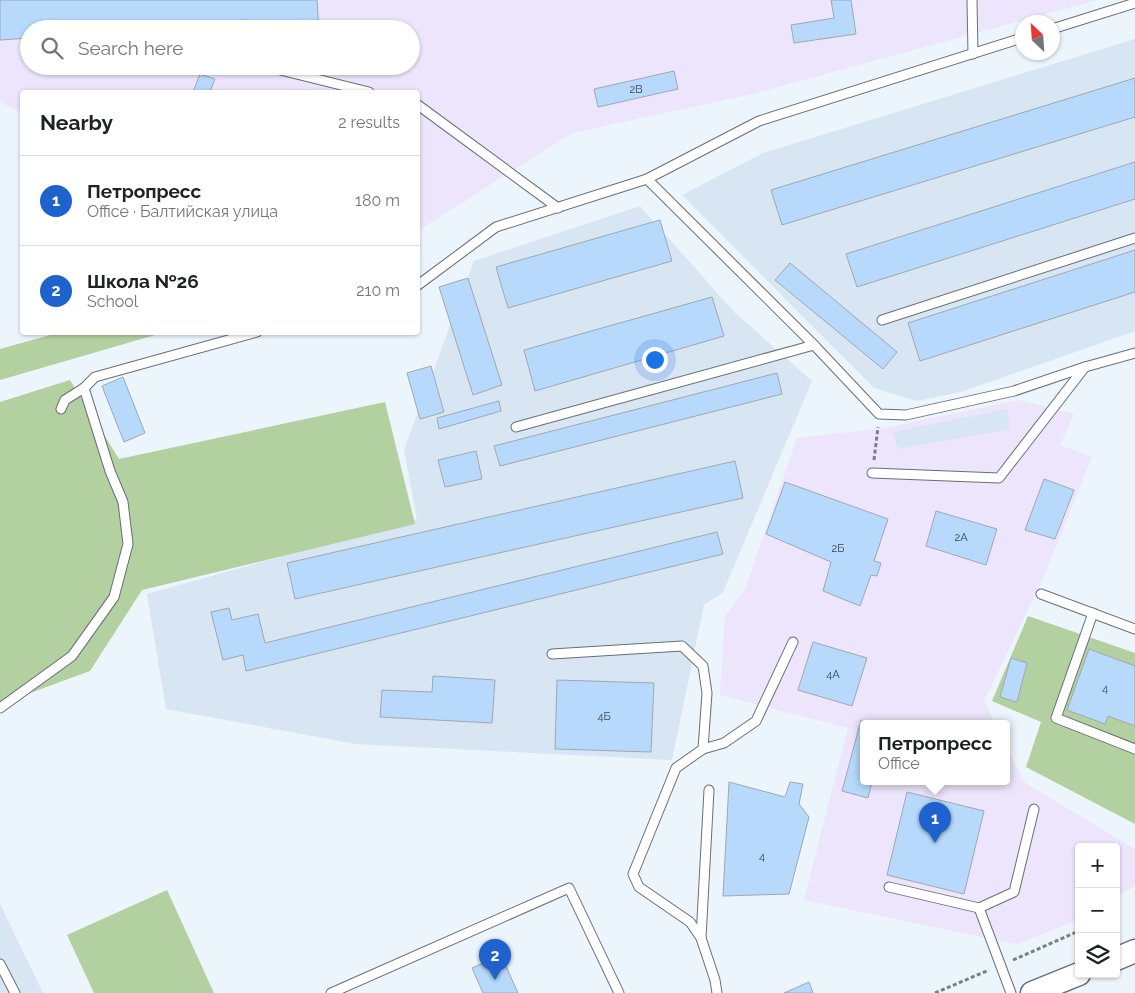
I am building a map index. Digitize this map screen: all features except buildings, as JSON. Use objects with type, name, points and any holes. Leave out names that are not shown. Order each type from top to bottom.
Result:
[{"type":"street","points":[[1120,957],[1135,951]]},
{"type":"street","points":[[1032,993],[1075,976]]},
{"type":"lane","points":[[972,0],[973,54]]},
{"type":"lane","points":[[1060,26],[1135,3]]},
{"type":"lane","points":[[420,284],[496,227],[647,179],[759,121],[1015,40]]},
{"type":"lane","points":[[300,75],[361,90]]},
{"type":"lane","points":[[420,106],[558,208]]},
{"type":"lane","points":[[647,179],[814,345],[879,414],[906,415],[1014,391],[1085,367],[1134,356]]},
{"type":"lane","points":[[882,320],[1135,238]]},
{"type":"lane","points":[[61,409],[65,400],[84,388],[95,377],[246,335]]},
{"type":"lane","points":[[516,427],[814,345]]},
{"type":"lane","points":[[872,473],[999,478],[1085,367]]},
{"type":"lane","points":[[0,708],[72,656],[114,597],[128,544],[123,502],[110,471],[84,388]]},
{"type":"lane","points":[[1041,594],[1135,629]]},
{"type":"lane","points":[[1093,614],[1056,718],[1135,749]]},
{"type":"lane","points":[[717,993],[715,980],[701,938],[690,922],[639,888],[633,874],[676,768],[704,749],[724,743],[756,721],[793,642]]},
{"type":"lane","points":[[552,654],[682,646],[703,666],[707,693],[704,749]]},
{"type":"lane","points":[[701,938],[709,790]]},
{"type":"lane","points":[[889,887],[979,908],[1014,892],[1034,809]]},
{"type":"lane","points":[[331,993],[569,888],[619,993]]},
{"type":"lane","points":[[979,908],[1011,993]]},
{"type":"lane","points":[[0,964],[15,993]]},
{"type":"path","points":[[872,473],[879,414]]},
{"type":"shaded area","points":[[0,0],[1097,0],[1042,15],[1015,15],[1015,22],[748,95],[572,133],[420,227],[420,90],[20,90],[20,112],[0,102]]},
{"type":"shaded area","points":[[1135,39],[1135,331],[961,392],[916,401],[874,388],[682,195],[763,153]]},
{"type":"shaded area","points":[[640,206],[735,313],[812,381],[723,592],[704,605],[672,760],[356,744],[166,709],[147,594],[417,519],[404,450],[474,261]]},
{"type":"shaded area","points":[[1019,400],[1074,414],[1060,445],[1092,457],[1045,574],[984,701],[993,720],[860,720],[860,785],[1010,785],[1010,754],[1024,782],[1135,849],[1135,885],[1120,895],[1120,843],[1075,843],[1075,922],[1016,944],[804,900],[848,728],[720,695],[725,616],[745,590],[797,438],[884,428]]},
{"type":"shaded area","points":[[1007,409],[1010,429],[898,449],[893,432]]},
{"type":"shaded area","points":[[0,904],[1,906],[43,993],[0,993]]},
{"type":"green space","points":[[50,335],[155,335],[0,380],[0,349]]},
{"type":"green space","points":[[70,380],[119,459],[385,402],[415,524],[142,590],[90,671],[0,704],[0,402]]},
{"type":"green space","points":[[1028,616],[1135,653],[1135,824],[1026,767],[1041,722],[992,701]]},
{"type":"green space","points":[[167,890],[214,993],[94,993],[67,935]]},
{"type":"place","name":"Петропресс","points":[[935,843]]},
{"type":"place","name":"Школа №26","points":[[495,980]]}]
